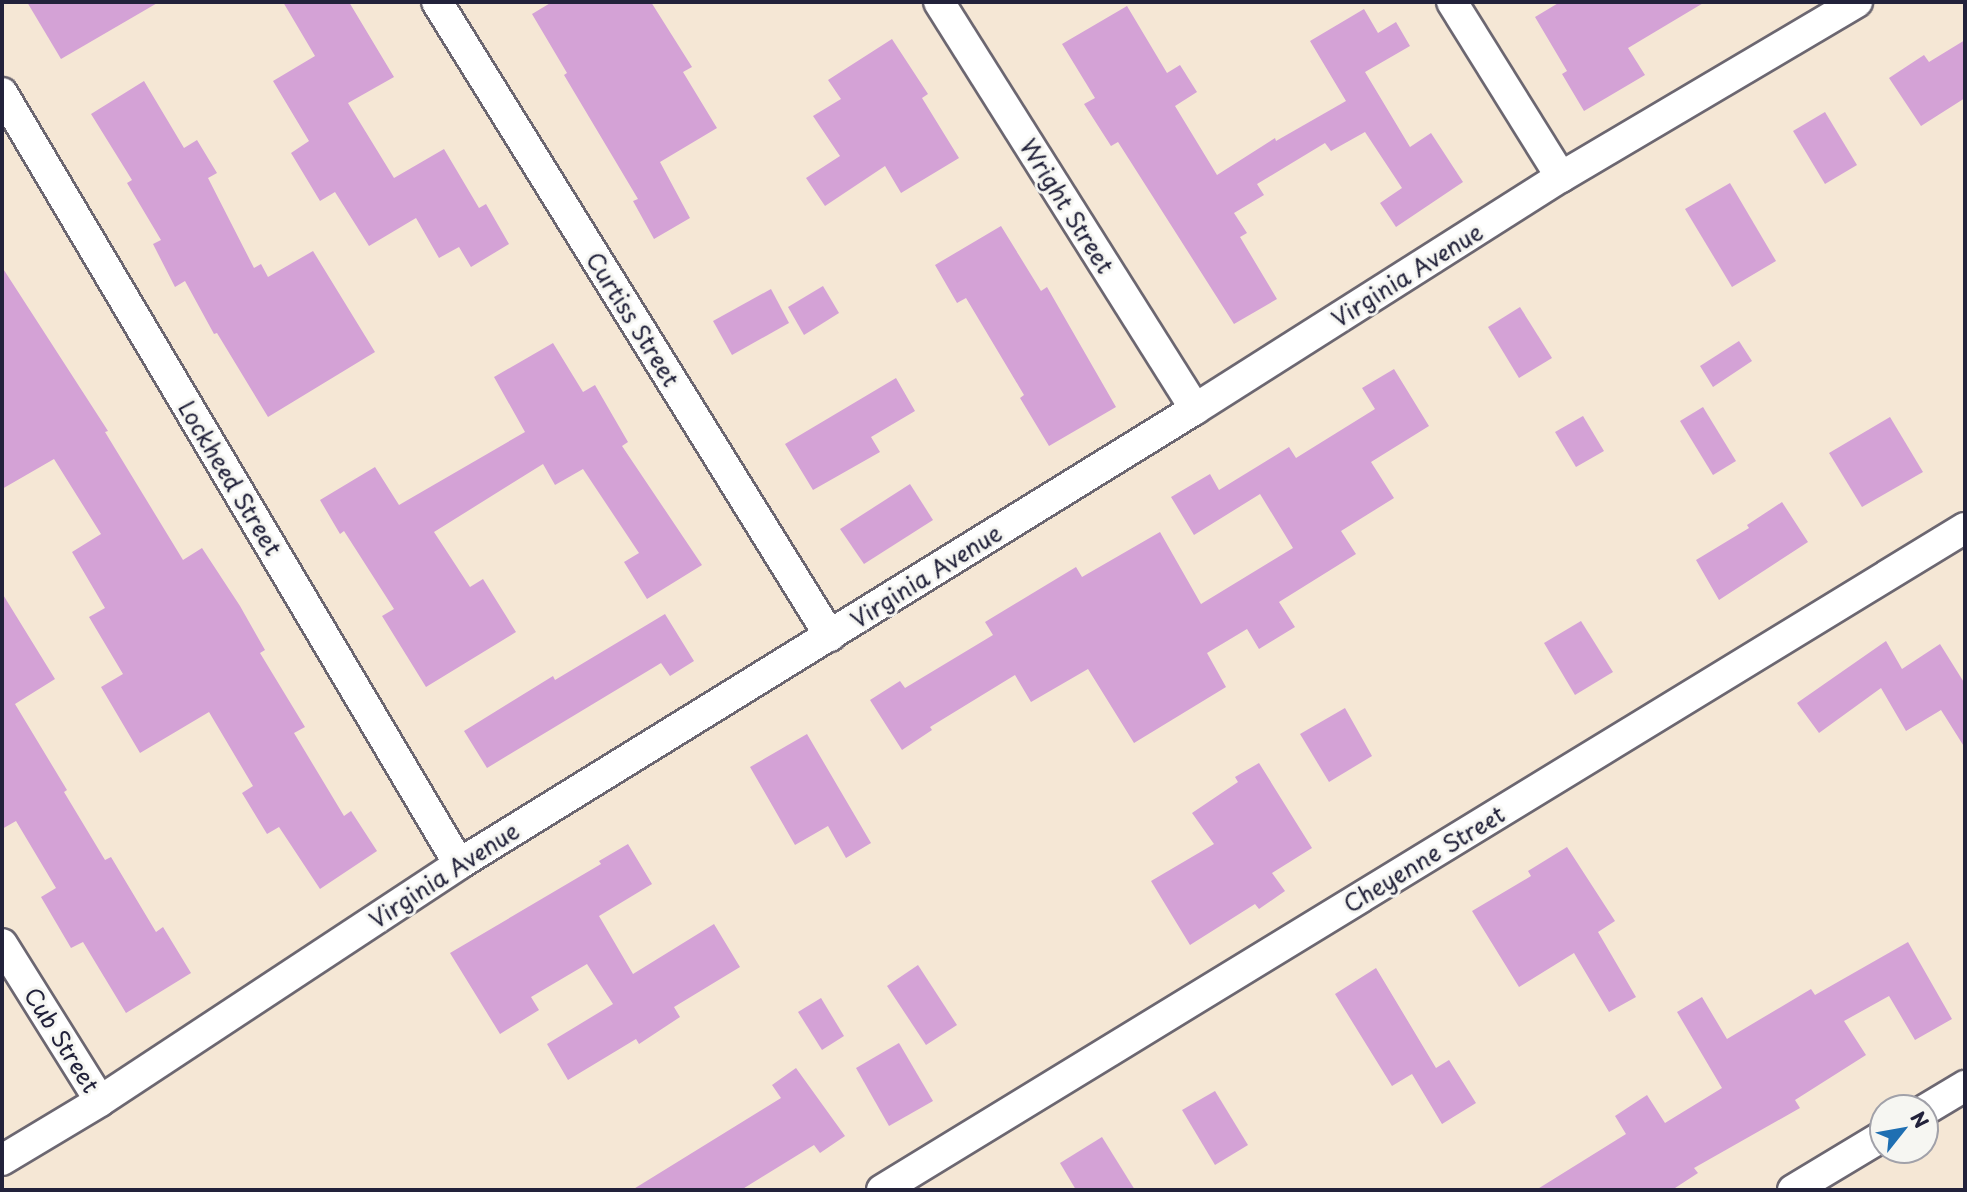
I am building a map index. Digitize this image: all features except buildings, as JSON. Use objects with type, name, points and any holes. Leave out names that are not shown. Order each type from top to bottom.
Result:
[{"type":"street","name":"Curtiss Street","points":[[437,2],[830,636]]},
{"type":"street","name":"Wright Street","points":[[939,2],[1195,409]]},
{"type":"street","points":[[1452,2],[1561,177]]},
{"type":"street","name":"Virginia Avenue","points":[[2,1160],[100,1101],[459,864],[1195,409],[1561,177],[1857,2]]},
{"type":"street","name":"Lockheed Street","points":[[2,93],[459,864]]},
{"type":"street","name":"Cheyenne Street","points":[[882,1190],[1965,527]]},
{"type":"street","name":"Cub Street","points":[[2,944],[100,1101]]},
{"type":"street","points":[[1939,1102],[1965,1086]]},
{"type":"street","points":[[1793,1190],[1869,1144]]}]
